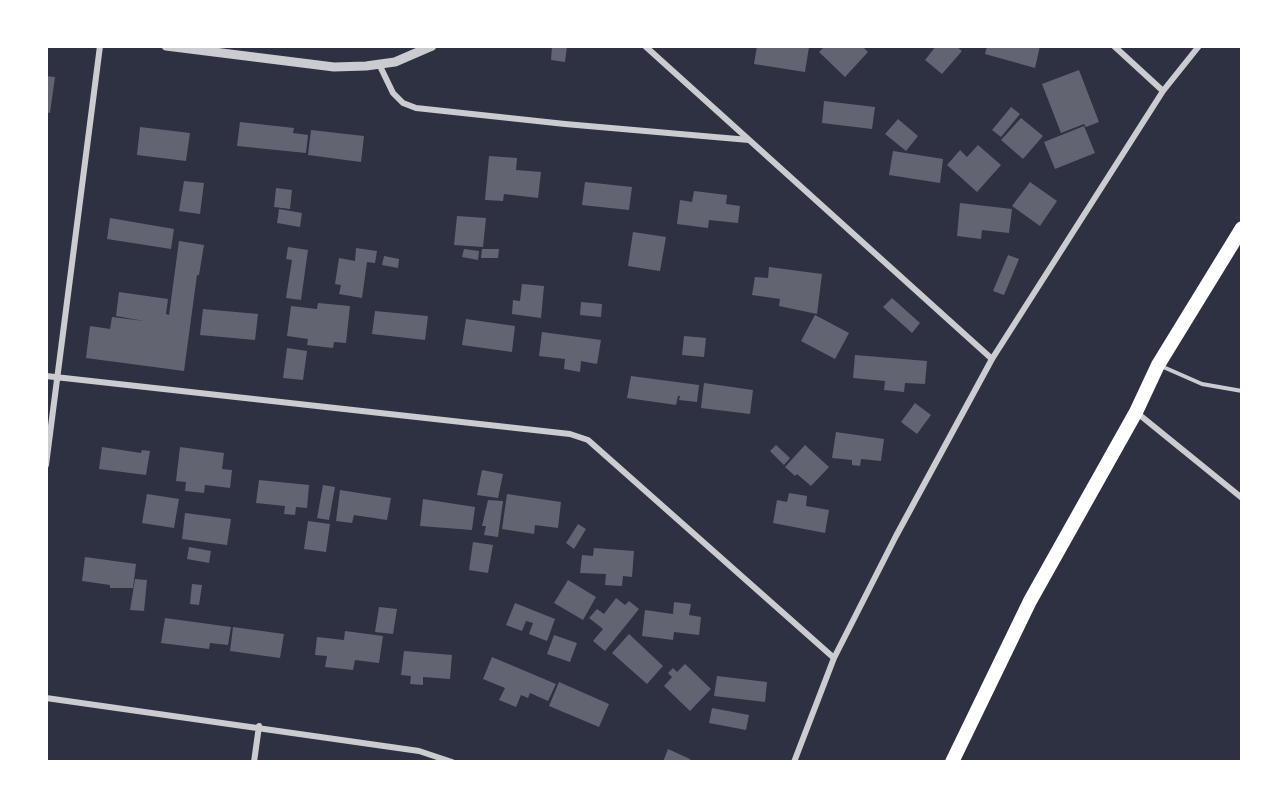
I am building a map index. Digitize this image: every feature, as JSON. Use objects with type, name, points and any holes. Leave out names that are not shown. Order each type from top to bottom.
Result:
[{"type":"highway","points":[[952,762],[1030,601],[1136,412],[1158,365],[1242,228]]},
{"type":"street","points":[[46,465],[100,46]]},
{"type":"street","points":[[166,46],[334,67],[395,62],[432,46]]},
{"type":"street","points":[[645,46],[992,359]]},
{"type":"street","points":[[1114,46],[1163,91]]},
{"type":"street","points":[[794,762],[834,658],[896,536],[992,359],[1163,91],[1199,46]]},
{"type":"street","points":[[379,64],[393,93],[403,103],[416,108],[749,140]]},
{"type":"street","points":[[46,376],[570,434],[588,440],[834,658]]},
{"type":"street","points":[[1136,412],[1242,498]]},
{"type":"street","points":[[46,698],[259,726],[419,751],[452,762]]},
{"type":"street","points":[[254,762],[259,726]]},
{"type":"lane","points":[[1158,365],[1202,384],[1242,391]]},
{"type":"building","points":[[552,46],[567,46],[565,62],[551,60]]},
{"type":"building","points":[[757,46],[809,47],[805,72],[754,64]]},
{"type":"building","points":[[825,46],[862,46],[868,52],[845,77],[819,52]]},
{"type":"building","points":[[936,46],[956,46],[962,51],[942,74],[925,60]]},
{"type":"building","points":[[987,46],[1040,46],[1035,68],[985,54]]},
{"type":"building","points":[[1079,70],[1099,122],[1086,127],[1084,124],[1061,133],[1042,84]]},
{"type":"building","points":[[46,76],[55,77],[50,113],[46,112]]},
{"type":"building","points":[[824,101],[875,107],[872,129],[822,123]]},
{"type":"building","points":[[1011,107],[1020,114],[1001,137],[992,130]]},
{"type":"building","points":[[1021,118],[1043,136],[1023,159],[1001,140]]},
{"type":"building","points":[[898,119],[918,136],[906,151],[885,134]]},
{"type":"building","points":[[240,122],[294,128],[293,133],[308,135],[306,153],[237,146]]},
{"type":"building","points":[[1084,126],[1095,153],[1055,169],[1044,142]]},
{"type":"building","points":[[140,127],[190,133],[186,161],[137,155]]},
{"type":"building","points":[[311,130],[364,136],[361,162],[308,155]]},
{"type":"building","points":[[978,145],[1001,165],[977,192],[947,165],[960,150],[967,157]]},
{"type":"building","points":[[893,151],[943,159],[940,183],[889,175]]},
{"type":"building","points":[[489,156],[517,158],[516,170],[541,172],[538,198],[504,194],[503,201],[485,200]]},
{"type":"building","points":[[184,181],[204,183],[200,214],[179,211]]},
{"type":"building","points":[[585,182],[632,187],[629,210],[582,205]]},
{"type":"building","points":[[1030,182],[1057,201],[1040,226],[1012,206]]},
{"type":"building","points":[[276,188],[292,190],[290,209],[274,207]]},
{"type":"building","points":[[694,191],[727,195],[726,204],[740,206],[738,223],[709,220],[708,228],[677,224],[680,200],[692,202]]},
{"type":"building","points":[[960,203],[1012,209],[1009,233],[982,230],[981,239],[957,236]]},
{"type":"building","points":[[279,209],[302,213],[300,227],[277,223]]},
{"type":"building","points":[[457,216],[486,218],[483,247],[454,245]]},
{"type":"building","points":[[110,218],[174,229],[171,249],[107,239]]},
{"type":"building","points":[[633,232],[666,237],[660,271],[628,266]]},
{"type":"building","points":[[179,241],[204,245],[199,275],[197,275],[184,371],[86,358],[90,326],[110,329],[112,317],[144,321],[116,316],[119,292],[168,299],[166,314],[169,315]]},
{"type":"building","points":[[288,247],[308,250],[301,300],[286,298],[292,260],[286,259]]},
{"type":"building","points":[[356,248],[377,251],[375,263],[367,262],[362,298],[339,294],[341,285],[335,284],[339,258],[355,261]]},
{"type":"building","points":[[464,249],[479,251],[478,260],[462,257]]},
{"type":"building","points":[[482,249],[499,249],[498,258],[481,258]]},
{"type":"building","points":[[1008,255],[1019,259],[1004,295],[993,291]]},
{"type":"building","points":[[384,256],[399,259],[398,268],[382,265]]},
{"type":"building","points":[[769,267],[822,274],[817,314],[779,306],[780,299],[752,295],[755,277],[768,278]]},
{"type":"building","points":[[522,284],[544,286],[541,318],[512,314],[513,300],[520,301]]},
{"type":"building","points":[[892,298],[920,323],[912,333],[883,307]]},
{"type":"building","points":[[581,302],[602,304],[601,317],[580,315]]},
{"type":"building","points":[[318,303],[350,306],[346,343],[334,342],[333,348],[307,345],[308,339],[287,336],[291,306],[317,309]]},
{"type":"building","points":[[203,309],[258,314],[255,340],[200,335]]},
{"type":"building","points":[[375,311],[428,316],[425,340],[372,334]]},
{"type":"building","points":[[815,315],[849,333],[835,359],[801,341]]},
{"type":"building","points":[[466,319],[515,326],[512,352],[462,345]]},
{"type":"building","points":[[542,332],[601,340],[597,364],[581,361],[580,372],[564,369],[565,359],[539,356]]},
{"type":"building","points":[[684,336],[706,338],[704,357],[682,355]]},
{"type":"building","points":[[287,348],[307,351],[303,380],[283,378]]},
{"type":"building","points":[[855,355],[927,361],[925,384],[905,383],[904,392],[884,390],[885,381],[853,378]]},
{"type":"building","points":[[631,376],[699,385],[697,402],[679,400],[680,396],[678,396],[676,405],[627,398]]},
{"type":"building","points":[[704,383],[753,390],[750,414],[701,408]]},
{"type":"building","points":[[915,403],[931,415],[917,434],[901,422]]},
{"type":"building","points":[[836,432],[884,439],[881,461],[861,459],[860,466],[852,465],[852,460],[832,458]]},
{"type":"building","points":[[776,445],[790,458],[784,465],[770,451]]},
{"type":"building","points":[[805,445],[829,467],[811,486],[785,467]]},
{"type":"building","points":[[102,447],[141,453],[142,450],[150,451],[146,475],[99,469]]},
{"type":"building","points":[[180,447],[224,453],[222,469],[232,470],[230,488],[205,485],[204,493],[185,491],[186,482],[176,481]]},
{"type":"building","points":[[482,470],[503,474],[498,498],[477,495]]},
{"type":"building","points":[[259,480],[309,485],[307,508],[296,507],[295,515],[284,514],[285,506],[256,503]]},
{"type":"building","points":[[323,485],[335,487],[329,520],[317,518]]},
{"type":"building","points":[[340,490],[391,498],[387,520],[354,515],[352,523],[336,521]]},
{"type":"building","points":[[789,493],[807,496],[806,506],[829,510],[825,533],[773,523],[777,500],[787,502]]},
{"type":"building","points":[[147,494],[179,499],[174,528],[142,523]]},
{"type":"building","points":[[507,494],[561,502],[558,528],[535,525],[534,534],[502,529]]},
{"type":"building","points":[[423,499],[475,507],[472,530],[420,526]]},
{"type":"building","points":[[488,500],[503,501],[498,537],[484,535],[486,526],[482,526]]},
{"type":"building","points":[[185,513],[231,519],[227,545],[182,539]]},
{"type":"building","points":[[308,521],[330,524],[326,552],[304,549]]},
{"type":"building","points":[[578,524],[586,529],[574,549],[566,543]]},
{"type":"building","points":[[473,542],[493,545],[488,573],[469,570]]},
{"type":"building","points":[[189,547],[211,551],[209,563],[187,559]]},
{"type":"building","points":[[594,548],[634,551],[632,577],[623,576],[622,586],[605,585],[606,574],[580,573],[582,555],[593,556]]},
{"type":"building","points":[[85,557],[136,564],[133,588],[110,588],[110,585],[82,581]]},
{"type":"building","points":[[135,579],[147,580],[144,611],[130,610]]},
{"type":"building","points":[[568,580],[596,597],[583,620],[554,603]]},
{"type":"building","points":[[192,584],[202,585],[199,605],[190,604]]},
{"type":"building","points":[[616,598],[625,605],[629,601],[639,609],[605,651],[593,641],[603,629],[589,618],[597,609],[604,614]]},
{"type":"building","points":[[674,602],[691,604],[689,615],[701,617],[699,635],[674,632],[673,640],[642,636],[645,610],[673,614]]},
{"type":"building","points":[[515,603],[555,619],[547,641],[529,634],[533,623],[526,621],[522,631],[506,625]]},
{"type":"building","points":[[379,607],[397,609],[393,634],[375,632]]},
{"type":"building","points":[[165,618],[231,627],[228,645],[210,643],[209,649],[161,643]]},
{"type":"building","points":[[233,627],[284,634],[280,658],[230,651]]},
{"type":"building","points":[[345,631],[383,636],[379,663],[355,660],[353,670],[325,667],[327,656],[315,655],[317,637],[344,640]]},
{"type":"building","points":[[629,634],[663,666],[647,684],[612,653]]},
{"type":"building","points":[[554,635],[577,643],[570,662],[547,654]]},
{"type":"building","points":[[404,651],[452,655],[450,679],[423,677],[423,685],[410,684],[411,676],[401,675]]},
{"type":"building","points":[[492,657],[556,684],[548,701],[530,693],[528,698],[521,695],[516,707],[499,700],[505,688],[483,679]]},
{"type":"building","points":[[685,664],[711,689],[690,711],[664,686],[672,677],[668,673],[673,668],[677,672]]},
{"type":"building","points":[[717,676],[767,682],[765,702],[714,696]]},
{"type":"building","points":[[559,682],[609,704],[599,727],[549,706]]},
{"type":"building","points":[[712,708],[749,715],[746,730],[709,723]]},
{"type":"building","points":[[668,749],[690,759],[689,762],[663,762]]}]
